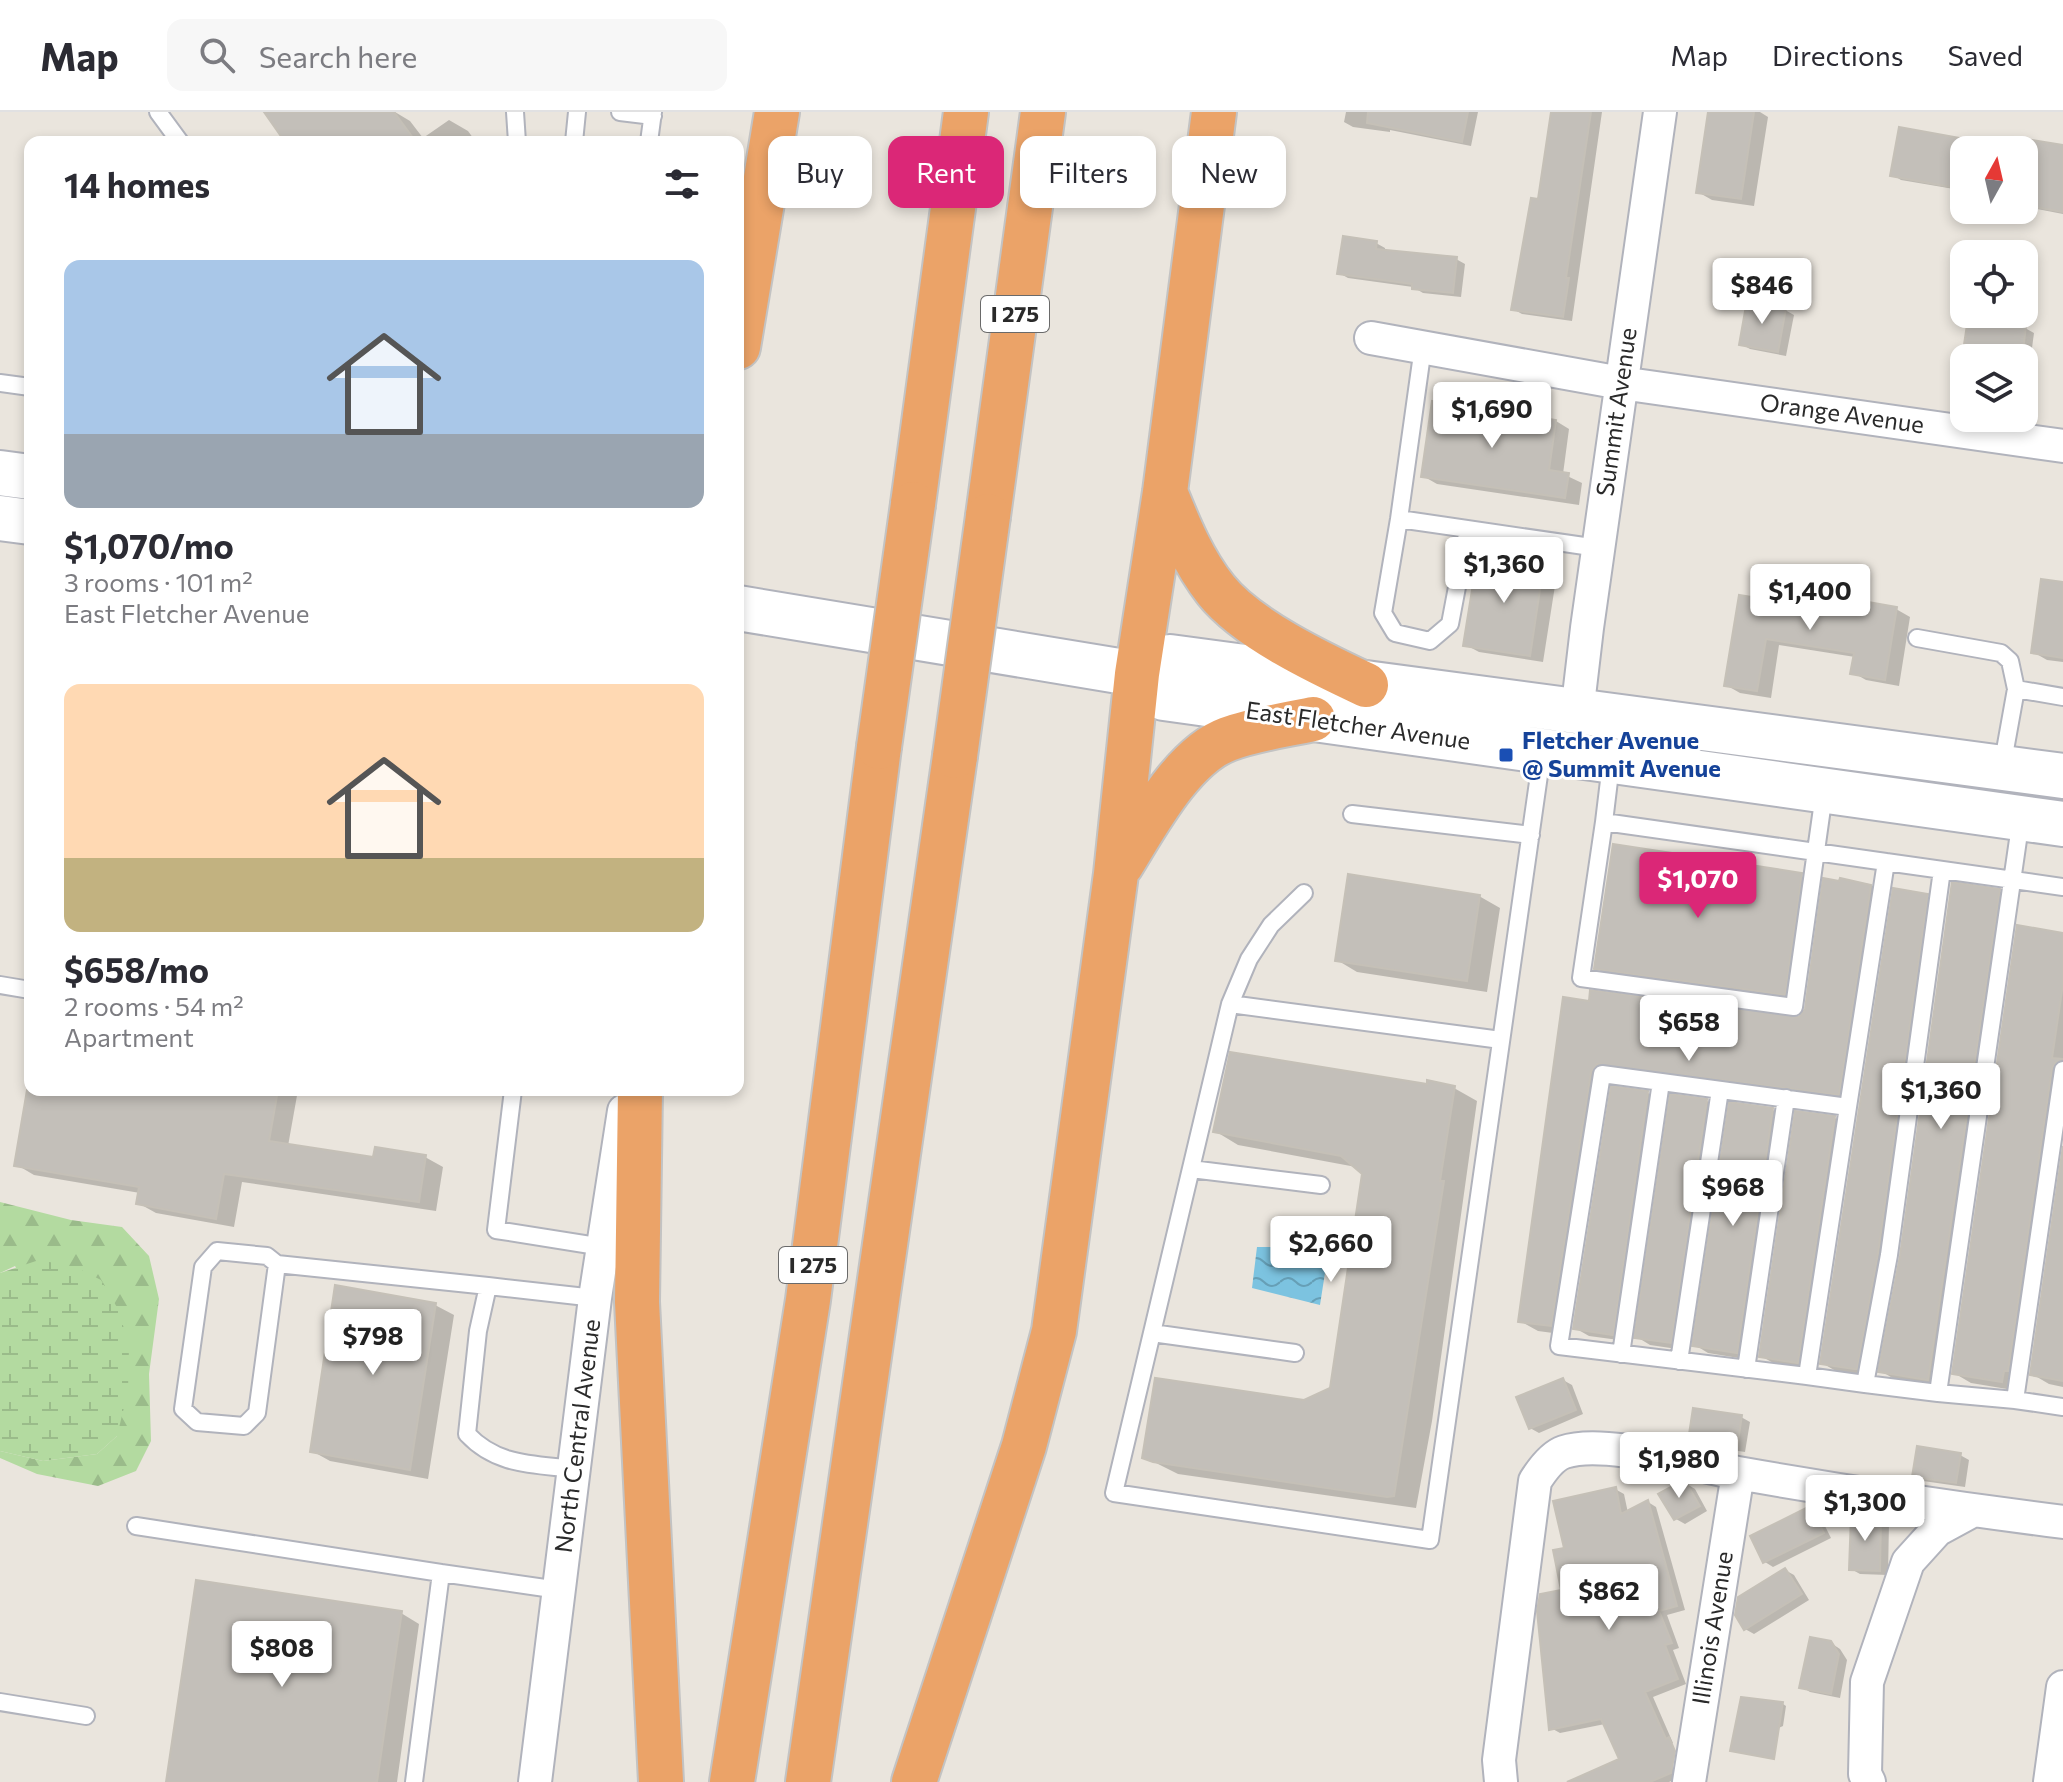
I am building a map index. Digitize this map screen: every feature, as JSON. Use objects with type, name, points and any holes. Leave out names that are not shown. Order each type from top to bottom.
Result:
[{"type":"highway","points":[[744,311],[777,112]]},
{"type":"highway","name":"I 275","points":[[732,1782],[808,1300],[879,747],[966,112]]},
{"type":"highway","name":"I 275","points":[[808,1782],[955,756],[1043,112]]},
{"type":"highway","points":[[914,1782],[1024,1446],[1054,1331],[1116,874],[1137,674],[1165,492],[1214,112]]},
{"type":"highway","points":[[1165,492],[1190,550],[1216,590],[1232,607],[1309,659],[1366,685]]},
{"type":"highway","points":[[1116,874],[1148,820],[1201,756],[1227,739],[1313,719]]},
{"type":"highway","points":[[640,1096],[637,1302],[661,1782]]},
{"type":"main road","points":[[0,473],[24,476]]},
{"type":"main road","points":[[0,518],[24,521]]},
{"type":"main road","name":"East Fletcher Avenue","points":[[744,609],[1137,674],[1164,698],[2042,822]]},
{"type":"main road","name":"East Fletcher Avenue","points":[[1137,674],[1170,657],[2063,776]]},
{"type":"street","name":"Summit Avenue","points":[[1577,713],[1660,112]]},
{"type":"street","name":"Orange Avenue","points":[[1371,338],[1621,383],[2063,446]]},
{"type":"street","name":"North Central Avenue","points":[[535,1782],[595,1298],[626,1096]]},
{"type":"street","points":[[1501,1782],[1499,1760],[1535,1481],[1544,1467],[1564,1452],[1607,1447],[1738,1473],[1972,1511],[2063,1522]]},
{"type":"street","name":"Illinois Avenue","points":[[1689,1782],[1738,1473]]},
{"type":"street","points":[[1869,1782],[1865,1774],[1867,1682],[1908,1562],[1937,1530],[1972,1511]]},
{"type":"street","points":[[2050,1782],[2063,1687]]},
{"type":"lane","points":[[158,112],[176,136]]},
{"type":"lane","points":[[515,112],[517,136]]},
{"type":"lane","points":[[575,136],[577,112]]},
{"type":"lane","points":[[620,112],[653,114],[650,136]]},
{"type":"lane","points":[[1423,347],[1383,613],[1395,633],[1430,641],[1450,624],[1468,529]]},
{"type":"lane","points":[[0,383],[24,386]]},
{"type":"lane","points":[[1399,519],[1598,548]]},
{"type":"lane","points":[[1917,638],[2001,653],[2010,661],[2016,689],[2002,768]]},
{"type":"lane","points":[[2016,689],[2063,697]]},
{"type":"lane","points":[[1304,893],[1271,925],[1249,959],[1230,1004],[1114,1493],[1430,1540],[1542,752]]},
{"type":"lane","points":[[1611,762],[1581,978],[1794,1007],[1825,792]]},
{"type":"lane","points":[[1352,814],[1531,835]]},
{"type":"lane","points":[[1604,822],[2063,887]]},
{"type":"lane","points":[[1938,1393],[2013,879],[2042,822]]},
{"type":"lane","points":[[1807,1376],[1886,862]]},
{"type":"lane","points":[[1865,1384],[1889,1255],[1942,870]]},
{"type":"lane","points":[[0,985],[24,989]]},
{"type":"lane","points":[[1230,1004],[1501,1040]]},
{"type":"lane","points":[[2015,1400],[2063,1070]]},
{"type":"lane","points":[[1848,1107],[1602,1074],[1559,1346],[2063,1407]]},
{"type":"lane","points":[[1621,1354],[1661,1082]]},
{"type":"lane","points":[[1679,1361],[1720,1090]]},
{"type":"lane","points":[[512,1096],[496,1230],[603,1247]]},
{"type":"lane","points":[[1746,1369],[1786,1098]]},
{"type":"lane","points":[[1191,1169],[1321,1185]]},
{"type":"lane","points":[[277,1264],[257,1413],[244,1426],[197,1422],[183,1409],[203,1267],[217,1251],[267,1256],[277,1264],[595,1298]]},
{"type":"lane","points":[[488,1286],[478,1331],[467,1434],[482,1450],[517,1463],[574,1469]]},
{"type":"lane","points":[[1152,1333],[1295,1353]]},
{"type":"lane","points":[[136,1526],[559,1590]]},
{"type":"lane","points":[[414,1782],[441,1573]]},
{"type":"lane","points":[[0,1702],[86,1716]]},
{"type":"green space","points":[[0,1202],[71,1220],[122,1227],[149,1256],[159,1299],[149,1374],[151,1441],[136,1471],[98,1486],[37,1474],[0,1458],[0,1451],[43,1461],[97,1454],[117,1436],[15,1266],[0,1273]]},
{"type":"green space","points":[[39,1260],[75,1267],[101,1280],[118,1309],[129,1345],[128,1391],[117,1436],[97,1454],[43,1461],[0,1451],[0,1273]]},
{"type":"water","points":[[1257,1247],[1329,1247],[1320,1305],[1252,1288]]},
{"type":"building","points":[[264,112],[394,112],[412,136],[281,136]]},
{"type":"building","points":[[1368,112],[1468,112],[1462,142],[1367,123]]},
{"type":"building","points":[[1551,112],[1591,112],[1563,317],[1511,310],[1531,198],[1538,199]]},
{"type":"building","points":[[1708,112],[1754,112],[1741,199],[1696,193]]},
{"type":"building","points":[[1899,127],[1950,136],[1950,187],[1890,176]]},
{"type":"building","points":[[2038,141],[2063,145],[2063,212],[2038,208]]},
{"type":"building","points":[[1343,236],[1377,241],[1376,249],[1457,257],[1453,293],[1412,289],[1412,284],[1337,274]]},
{"type":"building","points":[[1747,300],[1786,308],[1778,352],[1739,345]]},
{"type":"building","points":[[1966,328],[2026,328],[2024,344],[1964,344]]},
{"type":"building","points":[[1432,401],[1556,420],[1549,470],[1569,473],[1565,498],[1421,477]]},
{"type":"building","points":[[1478,553],[1544,563],[1530,656],[1463,646]]},
{"type":"building","points":[[2041,579],[2063,582],[2063,658],[2031,653]]},
{"type":"building","points":[[1783,587],[1897,607],[1885,680],[1850,674],[1854,653],[1766,639],[1757,691],[1724,686],[1739,595],[1781,602]]},
{"type":"building","points":[[1613,844],[1802,873],[1785,995],[1594,969]]},
{"type":"building","points":[[1348,874],[1480,895],[1467,981],[1335,961]]},
{"type":"building","points":[[1823,878],[1839,881],[1840,878],[1871,885],[1839,1095],[1597,1064],[1591,1072],[1551,1326],[1518,1322],[1563,997],[1589,1001],[1590,990],[1799,1017],[1805,1009]]},
{"type":"building","points":[[1952,882],[2000,889],[1928,1380],[1878,1372],[1900,1256]]},
{"type":"building","points":[[1893,888],[1928,894],[1878,1253],[1857,1369],[1854,1369],[1820,1364]]},
{"type":"building","points":[[2017,925],[2063,933],[2063,984],[2052,1058],[2063,1059],[2052,1068],[2008,1371],[2004,1371],[2002,1382],[1952,1374]]},
{"type":"building","points":[[1230,1052],[1455,1086],[1440,1181],[1444,1181],[1394,1496],[1142,1458],[1155,1378],[1304,1400],[1330,1388],[1362,1174],[1341,1156],[1213,1132]]},
{"type":"building","points":[[1611,1086],[1648,1091],[1613,1335],[1573,1329]]},
{"type":"building","points":[[1670,1094],[1707,1099],[1671,1343],[1634,1338]]},
{"type":"building","points":[[26,1096],[277,1096],[269,1141],[373,1157],[375,1147],[426,1155],[419,1202],[224,1174],[216,1219],[136,1204],[139,1187],[14,1166]]},
{"type":"building","points":[[1729,1102],[1773,1108],[1737,1353],[1692,1346]]},
{"type":"building","points":[[1795,1111],[1835,1116],[1798,1363],[1759,1357]]},
{"type":"building","points":[[2063,1146],[2063,1381],[2030,1375]]},
{"type":"building","points":[[335,1285],[436,1303],[410,1470],[310,1452]]},
{"type":"building","points":[[1563,1378],[1576,1410],[1529,1429],[1516,1397]]},
{"type":"building","points":[[1693,1408],[1742,1415],[1737,1448],[1688,1441]]},
{"type":"building","points":[[1917,1446],[1961,1453],[1956,1483],[1912,1477]]},
{"type":"building","points":[[1682,1481],[1686,1482],[1700,1506],[1674,1520],[1658,1494]]},
{"type":"building","points":[[1616,1487],[1621,1514],[1648,1500],[1677,1606],[1659,1611],[1672,1643],[1665,1645],[1678,1679],[1645,1692],[1666,1739],[1669,1737],[1675,1751],[1671,1773],[1650,1782],[1567,1782],[1619,1759],[1601,1719],[1549,1730],[1537,1611],[1540,1594],[1561,1590],[1553,1550],[1564,1548],[1553,1501]]},
{"type":"building","points":[[1810,1506],[1824,1533],[1763,1563],[1750,1536]]},
{"type":"building","points":[[1851,1515],[1881,1516],[1880,1571],[1849,1570]]},
{"type":"building","points":[[1785,1568],[1802,1594],[1744,1630],[1735,1615],[1738,1597]]},
{"type":"building","points":[[196,1580],[402,1611],[377,1782],[166,1782]]},
{"type":"building","points":[[1810,1637],[1831,1641],[1839,1654],[1831,1694],[1799,1688]]},
{"type":"building","points":[[1741,1697],[1783,1702],[1774,1759],[1730,1751]]},
{"type":"place","name":"Fletcher Avenue @ Summit Avenue","points":[[1506,755]]}]
